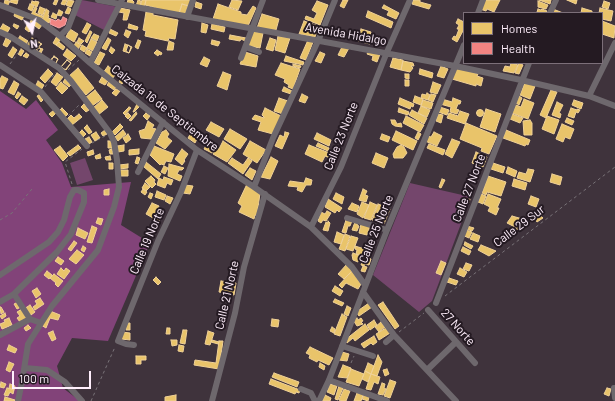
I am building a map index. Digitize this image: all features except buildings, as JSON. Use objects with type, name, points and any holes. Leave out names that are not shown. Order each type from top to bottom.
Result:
[{"type":"street","points":[[60,36],[68,28],[79,0]]},
{"type":"street","name":"Avenida Hidalgo","points":[[98,0],[121,2],[187,17],[387,52],[417,60],[455,66],[522,80],[589,96],[615,106]]},
{"type":"street","points":[[187,17],[193,0]]},
{"type":"street","points":[[241,58],[263,0]]},
{"type":"street","points":[[254,187],[273,138],[318,41],[335,0]]},
{"type":"street","name":"Calle 23 Norte","points":[[311,227],[340,166],[410,0]]},
{"type":"street","points":[[478,12],[483,0]]},
{"type":"street","points":[[550,12],[556,0]]},
{"type":"street","points":[[90,63],[121,2]]},
{"type":"street","name":"Calzada 16 de Septiembre","points":[[0,5],[39,20],[196,150],[265,194],[311,227],[352,267],[394,335],[456,401]]},
{"type":"street","points":[[39,20],[61,30],[65,30]]},
{"type":"street","points":[[0,32],[11,37],[59,68],[85,100],[112,137],[117,160],[119,187],[114,207],[98,250],[41,323],[28,344],[18,401]]},
{"type":"street","points":[[589,96],[615,43]]},
{"type":"street","points":[[246,47],[259,52]]},
{"type":"street","name":"Calle 25 Norte","points":[[319,401],[329,380],[364,288],[463,47]]},
{"type":"street","name":"Calle 27 Norte","points":[[436,303],[529,64]]},
{"type":"street","points":[[0,65],[41,92],[87,146]]},
{"type":"street","points":[[138,172],[163,122]]},
{"type":"street","name":"Calle 19 Norte","points":[[118,341],[158,241],[181,192],[196,150]]},
{"type":"street","points":[[0,275],[49,242],[58,232],[64,220],[70,197],[74,190],[84,193],[84,202],[71,234],[57,252],[14,294],[0,302]]},
{"type":"street","name":"Calle 21 Norte","points":[[212,401],[235,313],[244,268],[265,194]]},
{"type":"street","points":[[347,218],[388,230]]},
{"type":"street","points":[[14,294],[30,319],[41,323]]},
{"type":"street","name":"27 Norte","points":[[428,310],[475,363]]},
{"type":"street","points":[[0,335],[30,319]]},
{"type":"street","points":[[386,342],[394,335]]},
{"type":"street","points":[[118,341],[134,345]]},
{"type":"street","points":[[427,370],[456,342]]},
{"type":"street","points":[[342,346],[373,356]]},
{"type":"street","points":[[25,368],[47,370],[65,382],[82,401]]},
{"type":"street","points":[[329,380],[387,401]]},
{"type":"street","points":[[614,388],[615,398]]},
{"type":"street","points":[[301,389],[311,394],[315,401]]},
{"type":"path","points":[[7,69],[23,45]]},
{"type":"path","points":[[65,74],[82,57]]},
{"type":"path","points":[[41,92],[59,68]]},
{"type":"path","points":[[65,119],[85,100]]},
{"type":"path","points":[[65,162],[74,190]]},
{"type":"path","name":"Calle 29 Sur","points":[[436,303],[615,167]]},
{"type":"path","points":[[0,220],[12,214],[32,189]]},
{"type":"path","name":"27 Norte","points":[[394,335],[428,310]]},
{"type":"path","points":[[91,401],[118,341]]},
{"type":"path","points":[[351,363],[356,351]]},
{"type":"shaded area","points":[[82,0],[118,7],[106,31],[75,15]]},
{"type":"shaded area","points":[[0,91],[26,109],[36,100],[58,130],[46,140],[62,163],[71,187],[131,182],[121,225],[150,243],[108,341],[72,338],[57,366],[63,388],[80,401],[0,401]]},
{"type":"shaded area","points":[[85,158],[93,180],[77,185],[70,163]]},
{"type":"shaded area","points":[[410,183],[471,197],[432,301],[419,312],[373,275]]}]
